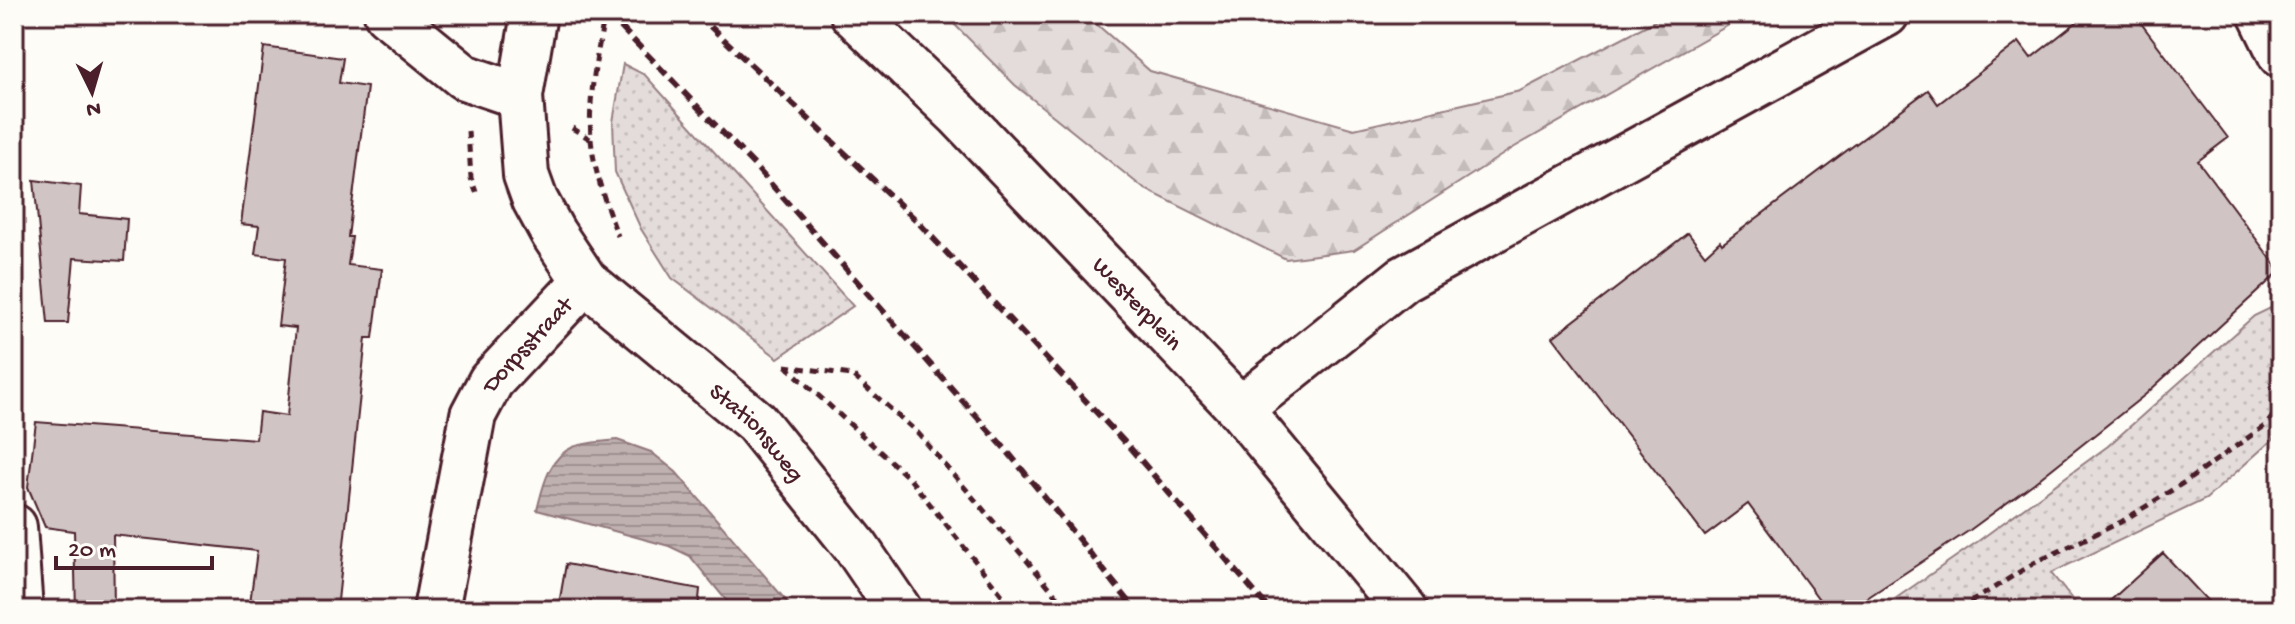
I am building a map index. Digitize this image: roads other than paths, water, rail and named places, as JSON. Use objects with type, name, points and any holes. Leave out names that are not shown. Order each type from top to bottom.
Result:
[{"type":"street","points":[[387,14],[464,77],[520,96]]},
{"type":"street","name":"Dorpsstraat","points":[[436,610],[473,415],[491,381],[585,281],[553,233],[526,175],[520,96],[534,14]]},
{"type":"street","name":"Westerplein","points":[[853,14],[959,115],[1240,409],[1405,610]]},
{"type":"street","points":[[1240,409],[1403,279],[1886,14]]},
{"type":"street","points":[[2261,14],[2281,55]]},
{"type":"street","name":"Stationsweg","points":[[585,281],[756,422],[856,547],[899,610]]},
{"type":"street","points":[[14,527],[20,610]]},
{"type":"railway","points":[[608,14],[755,166],[1007,451],[1136,610]]},
{"type":"railway","points":[[697,14],[916,220],[1131,449],[1270,610]]}]
